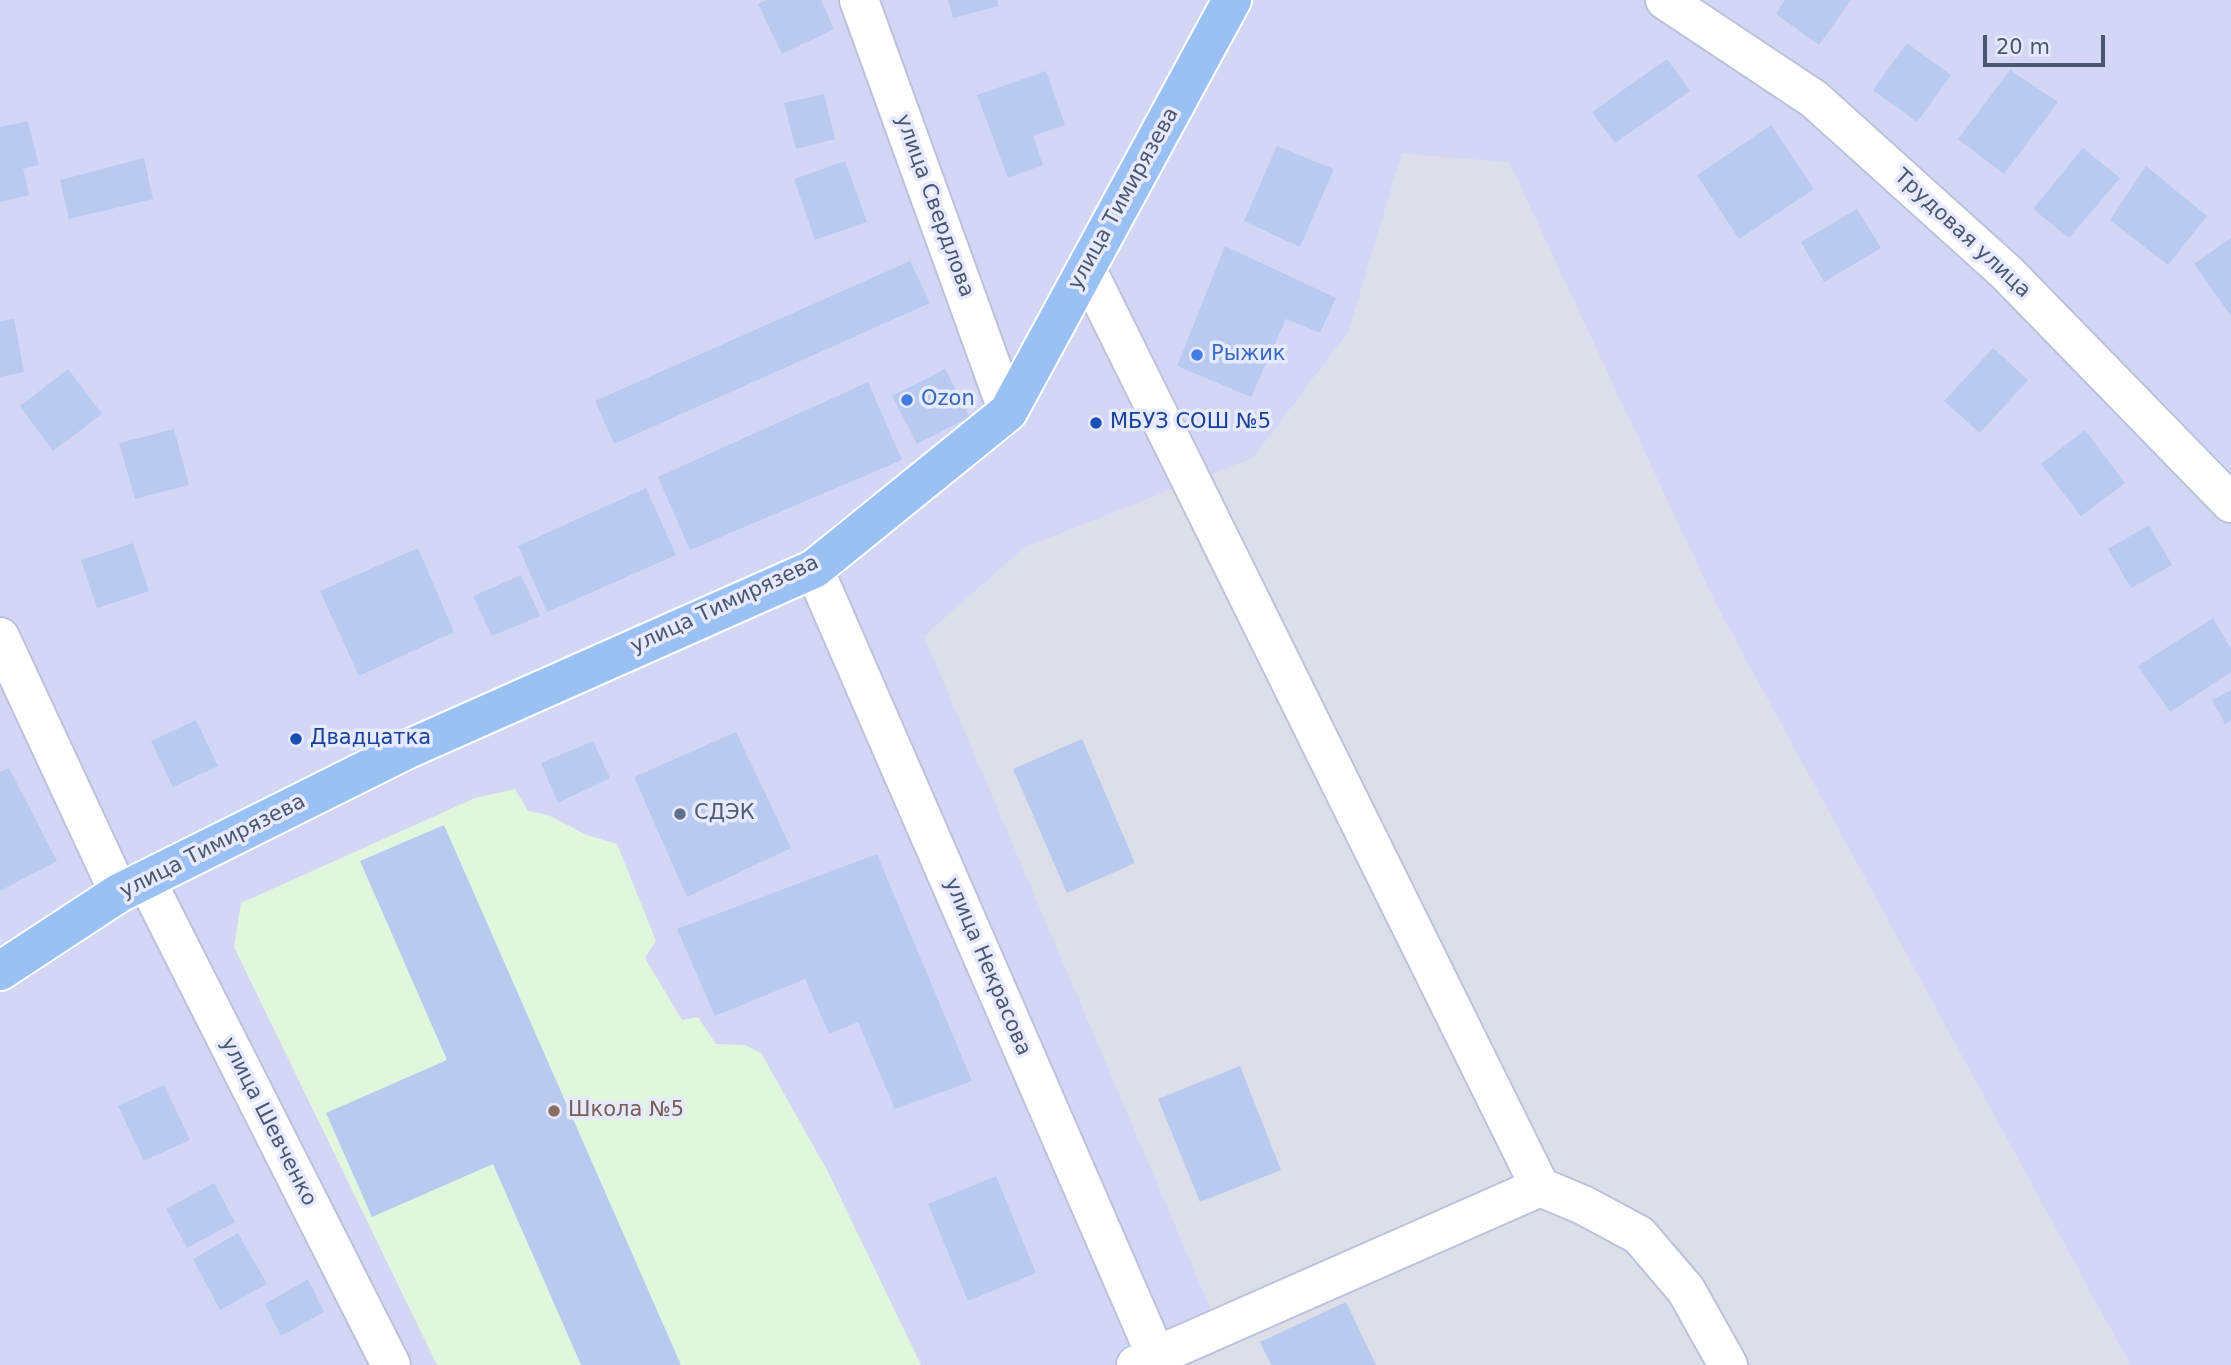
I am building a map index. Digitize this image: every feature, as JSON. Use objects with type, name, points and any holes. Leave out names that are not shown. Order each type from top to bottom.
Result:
[{"type":"highway","name":"улица Тимирязева","points":[[0,971],[133,886],[406,750],[814,569],[1008,412],[1232,0]]},
{"type":"street","name":"улица Свердлова","points":[[859,0],[1008,412]]},
{"type":"street","name":"Трудовая улица","points":[[1665,0],[1814,99],[2007,273],[2231,503]]},
{"type":"street","points":[[1086,268],[1540,1187],[1583,1205],[1639,1235],[1686,1290],[1728,1365]]},
{"type":"street","name":"улица Некрасова","points":[[814,569],[1150,1362]]},
{"type":"street","name":"улица Шевченко","points":[[0,637],[391,1365]]},
{"type":"street","points":[[1150,1362],[1540,1187]]},
{"type":"shaded area","points":[[0,0],[2231,0],[2231,1365],[2130,1365],[1716,605],[1509,163],[1402,154],[1349,331],[1253,458],[1024,548],[925,636],[1227,1347],[1186,1365],[0,1365]]},
{"type":"shaded area","points":[[1402,154],[1509,162],[1716,605],[2130,1365],[1186,1365],[1227,1347],[924,636],[1024,548],[1253,458],[1349,331]]},
{"type":"shaded area","name":"Школа №5","points":[[515,789],[528,811],[548,815],[587,835],[617,844],[656,941],[645,958],[682,1020],[698,1017],[716,1044],[745,1045],[761,1053],[827,1170],[921,1365],[437,1365],[234,947],[241,903],[475,798]]},
{"type":"building","points":[[767,0],[821,0],[834,29],[782,54],[758,4]]},
{"type":"building","points":[[948,0],[997,0],[999,6],[953,18]]},
{"type":"building","points":[[1785,0],[1851,0],[1819,45],[1776,14]]},
{"type":"building","points":[[1907,43],[1951,75],[1917,122],[1873,90]]},
{"type":"building","points":[[1667,59],[1690,91],[1615,143],[1592,112]]},
{"type":"building","points":[[2010,70],[2058,102],[2004,174],[1958,139]]},
{"type":"building","points":[[1046,71],[1065,125],[1033,136],[1043,165],[1008,178],[977,95]]},
{"type":"building","points":[[824,94],[835,139],[796,149],[784,103]]},
{"type":"building","points":[[28,121],[39,165],[23,169],[29,195],[0,202],[0,127]]},
{"type":"building","points":[[1771,125],[1814,189],[1739,239],[1697,175]]},
{"type":"building","points":[[1277,146],[1334,169],[1300,247],[1244,221]]},
{"type":"building","points":[[2083,148],[2120,178],[2069,238],[2033,209]]},
{"type":"building","points":[[144,158],[153,199],[69,219],[60,180]]},
{"type":"building","points":[[845,161],[867,222],[815,240],[794,179]]},
{"type":"building","points":[[2146,166],[2207,216],[2168,265],[2110,220]]},
{"type":"building","points":[[1857,209],[1881,248],[1824,282],[1801,242]]},
{"type":"building","points":[[2231,238],[2231,316],[2194,264]]},
{"type":"building","points":[[1225,246],[1336,298],[1320,333],[1286,319],[1251,397],[1177,366]]},
{"type":"building","points":[[910,261],[930,303],[614,444],[595,401]]},
{"type":"building","points":[[14,319],[24,372],[0,377],[0,321]]},
{"type":"building","points":[[1993,348],[2028,380],[1980,433],[1944,401]]},
{"type":"building","points":[[68,369],[102,414],[53,451],[20,406]]},
{"type":"building","points":[[945,369],[970,417],[917,444],[892,396]]},
{"type":"building","points":[[868,382],[902,460],[690,550],[658,477]]},
{"type":"building","points":[[174,429],[189,485],[135,499],[119,443]]},
{"type":"building","points":[[2085,430],[2125,483],[2081,516],[2041,464]]},
{"type":"building","points":[[646,488],[676,555],[547,612],[518,546]]},
{"type":"building","points":[[2149,525],[2172,565],[2131,588],[2108,549]]},
{"type":"building","points":[[133,543],[149,591],[97,608],[81,560]]},
{"type":"building","points":[[418,548],[454,632],[359,676],[320,591]]},
{"type":"building","points":[[521,575],[540,616],[492,636],[473,596]]},
{"type":"building","points":[[2213,618],[2231,649],[2231,672],[2170,712],[2138,666]]},
{"type":"building","points":[[2231,690],[2231,720],[2225,724],[2212,700]]},
{"type":"building","points":[[196,720],[218,766],[173,787],[151,741]]},
{"type":"building","points":[[736,732],[791,848],[687,897],[634,777]]},
{"type":"building","points":[[1082,739],[1135,863],[1067,893],[1013,769]]},
{"type":"building","points":[[593,741],[610,778],[558,803],[541,763]]},
{"type":"building","points":[[9,768],[57,861],[0,891],[0,772]]},
{"type":"building","points":[[444,825],[681,1365],[581,1365],[493,1164],[372,1217],[326,1113],[447,1060],[360,861]]},
{"type":"building","points":[[877,854],[972,1081],[895,1109],[858,1022],[829,1034],[805,979],[715,1016],[677,929]]},
{"type":"building","points":[[1240,1066],[1281,1170],[1200,1202],[1158,1099]]},
{"type":"building","points":[[164,1085],[190,1140],[144,1161],[118,1106]]},
{"type":"building","points":[[996,1176],[1036,1273],[968,1301],[928,1204]]},
{"type":"building","points":[[214,1183],[235,1222],[187,1248],[166,1209]]},
{"type":"building","points":[[238,1233],[267,1284],[220,1310],[193,1259]]},
{"type":"building","points":[[308,1279],[324,1312],[281,1336],[265,1304]]},
{"type":"building","points":[[1346,1302],[1376,1365],[1271,1365],[1260,1342]]},
{"type":"place","name":"Рыжик","points":[[1197,355]]},
{"type":"place","name":"Ozon","points":[[907,400]]},
{"type":"place","name":"МБУЗ СОШ №5","points":[[1096,423]]},
{"type":"place","name":"Двадцатка","points":[[296,739]]},
{"type":"place","name":"СДЭК","points":[[680,814]]},
{"type":"place","name":"Школа №5","points":[[554,1111]]}]
